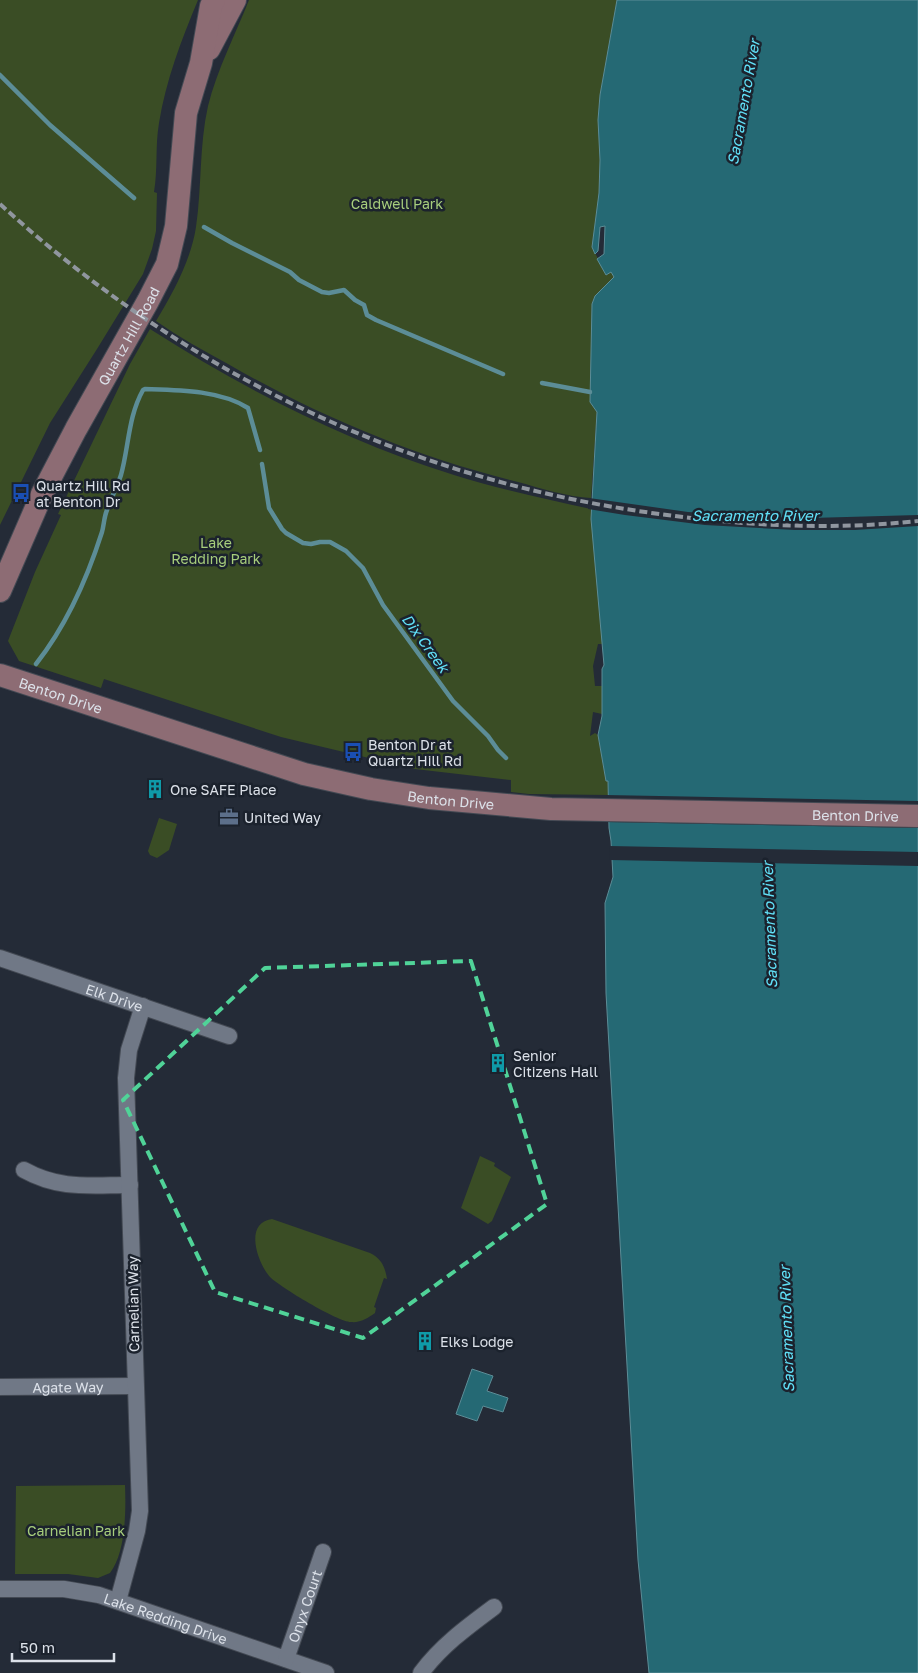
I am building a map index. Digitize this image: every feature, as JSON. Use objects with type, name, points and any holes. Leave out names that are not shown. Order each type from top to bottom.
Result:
[{"type":"street","name":"Quartz Hill Road","points":[[0,591],[42,494],[76,428],[164,273],[173,245],[176,226],[186,113],[201,63],[211,6],[214,0]]},
{"type":"street","name":"Quartz Hill Road","points":[[201,63],[235,0]]},
{"type":"street","name":"Benton Drive","points":[[0,675],[329,781],[428,798],[551,809],[918,816]]},
{"type":"street","name":"Elk Drive","points":[[0,958],[229,1036]]},
{"type":"street","name":"Carnelian Way","points":[[118,1601],[139,1522],[127,1066],[131,1043],[143,1006]]},
{"type":"street","points":[[24,1170],[37,1178],[63,1185],[130,1185]]},
{"type":"street","name":"Agate Way","points":[[0,1386],[135,1386]]},
{"type":"street","name":"Onyx Court","points":[[286,1659],[323,1552]]},
{"type":"street","name":"Lake Redding Drive","points":[[0,1589],[74,1590],[99,1595],[326,1673]]},
{"type":"street","points":[[421,1673],[431,1659],[448,1642],[494,1607]]},
{"type":"highlighted area","points":[[471,961],[547,1204],[363,1338],[215,1292],[123,1100],[265,968]]},
{"type":"green space","points":[[0,0],[198,0],[175,61],[162,107],[158,132],[154,192],[157,193],[156,231],[143,274],[50,423],[0,525]]},
{"type":"green space","name":"Caldwell Park","points":[[249,0],[617,0],[600,95],[598,120],[599,193],[592,247],[606,274],[611,272],[614,277],[595,296],[592,304],[590,402],[597,412],[591,498],[554,492],[480,472],[368,433],[332,418],[262,383],[192,344],[156,321],[175,288],[186,264],[194,239],[198,212],[203,136],[208,106],[221,66]]},
{"type":"green space","name":"Lake Redding Park","points":[[150,329],[259,393],[335,430],[374,446],[471,480],[591,509],[603,644],[598,644],[593,666],[595,686],[602,686],[602,714],[593,712],[590,736],[595,733],[598,735],[606,781],[608,781],[608,795],[511,792],[511,780],[415,769],[281,737],[104,679],[101,688],[19,661],[8,641],[35,572],[61,515],[58,514],[130,364]]},
{"type":"green space","points":[[159,818],[177,824],[169,850],[157,858],[150,855],[148,851]]},
{"type":"green space","points":[[480,1156],[495,1163],[494,1166],[511,1177],[492,1221],[488,1224],[461,1208]]},
{"type":"green space","points":[[272,1219],[370,1253],[377,1258],[384,1267],[387,1279],[384,1278],[374,1307],[376,1308],[375,1313],[358,1322],[344,1320],[309,1303],[270,1277],[261,1263],[255,1236],[263,1222]]},
{"type":"green space","name":"Carnelian Park","points":[[125,1485],[125,1518],[122,1543],[110,1573],[98,1578],[68,1574],[15,1574],[16,1486]]},
{"type":"water","name":"Sacramento River","points":[[617,0],[918,0],[918,1673],[649,1673],[638,1560],[606,993],[605,903],[613,877],[608,781],[606,781],[598,735],[602,716],[602,669],[604,665],[591,519],[597,412],[590,402],[592,304],[595,296],[614,277],[611,272],[606,275],[597,259],[604,254],[605,226],[600,227],[598,251],[595,254],[592,247],[599,193],[598,120],[600,95]]},
{"type":"water","points":[[472,1369],[493,1376],[487,1391],[508,1398],[503,1412],[483,1406],[477,1421],[456,1414]]},
{"type":"pier","points":[[589,498],[688,512],[770,517],[811,518],[918,515],[918,526],[855,530],[795,530],[705,525],[588,509]]},
{"type":"pier","points":[[606,795],[918,801],[918,828],[606,822]]},
{"type":"pier","points":[[609,846],[918,852],[918,866],[610,860]]},
{"type":"waterway","points":[[0,75],[50,125],[134,198]]},
{"type":"waterway","points":[[204,227],[290,272],[299,280],[322,292],[329,293],[344,290],[364,305],[367,315],[376,320],[503,374]]},
{"type":"waterway","points":[[542,383],[590,392]]},
{"type":"waterway","points":[[36,664],[66,618],[90,567],[102,532],[106,513],[121,475],[134,411],[143,390],[198,392],[212,394],[237,402],[248,408],[260,450]]},
{"type":"waterway","name":"Dix Creek","points":[[262,464],[269,508],[282,529],[303,543],[330,542],[346,551],[363,568],[383,605],[453,701],[488,736],[506,758]]},
{"type":"railway","points":[[0,204],[72,265],[148,321],[227,370],[310,412],[395,448],[483,477],[574,500],[667,515],[792,526],[887,524],[918,521]]},
{"type":"place","name":"Quartz Hill Rd at Benton Dr","points":[[21,493]]},
{"type":"place","name":"Benton Dr at Quartz Hill Rd","points":[[353,752]]},
{"type":"place","name":"One SAFE Place","points":[[155,789]]},
{"type":"place","name":"United Way","points":[[229,817]]},
{"type":"place","name":"Senior Citizens Hall","points":[[498,1063]]},
{"type":"place","name":"Elks Lodge","points":[[425,1341]]}]
